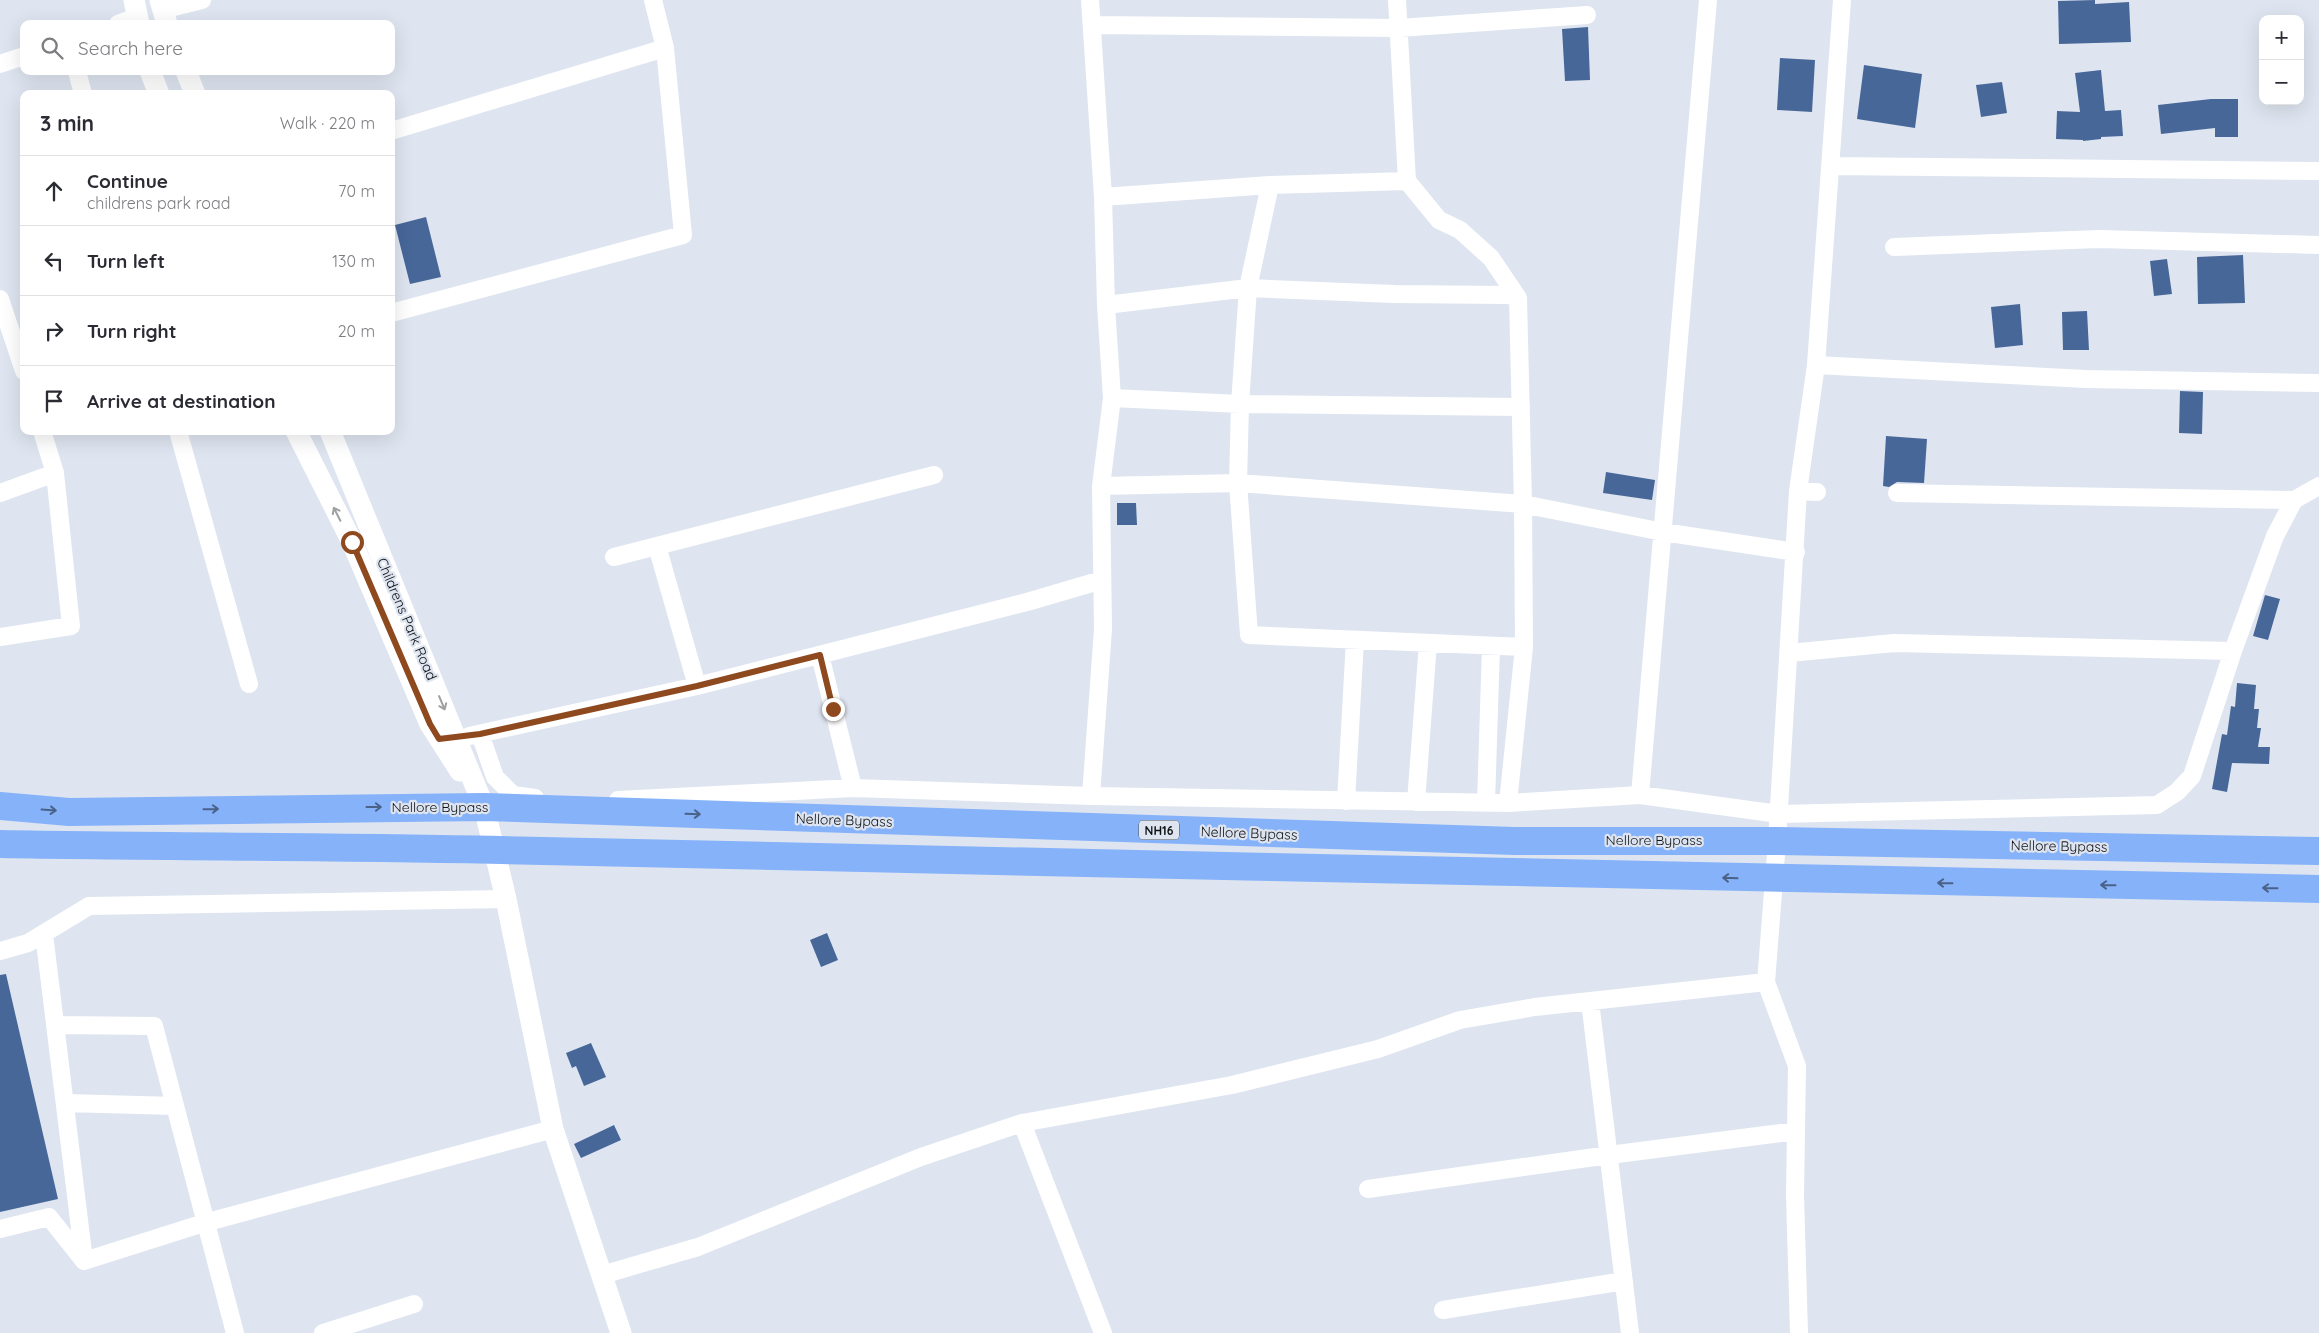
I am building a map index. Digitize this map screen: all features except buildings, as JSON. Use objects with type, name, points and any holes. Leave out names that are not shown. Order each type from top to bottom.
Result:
[{"type":"highway","name":"Nellore Bypass","points":[[0,806],[70,812],[484,807],[1496,840],[1777,841],[2319,851]]},
{"type":"highway","points":[[0,844],[494,850],[1517,871],[1773,880],[2319,889]]},
{"type":"street","points":[[163,11],[202,0]]},
{"type":"street","points":[[395,312],[683,235],[665,48],[652,0]]},
{"type":"street","points":[[1090,0],[1103,197],[1106,305],[1112,398],[1101,486],[1103,629],[1092,796]]},
{"type":"street","points":[[1398,0],[1407,181],[1439,220],[1460,230],[1491,258],[1518,298],[1524,647],[1508,803]]},
{"type":"street","points":[[1640,795],[1708,0]]},
{"type":"street","points":[[1799,1333],[1795,1195],[1798,1066],[1766,982],[1779,814],[1796,552],[1798,491],[1816,365],[1842,0]]},
{"type":"street","points":[[1092,25],[1399,28],[1588,15]]},
{"type":"street","points":[[395,130],[665,48]]},
{"type":"street","points":[[0,64],[20,57]]},
{"type":"street","points":[[78,75],[83,90]]},
{"type":"street","points":[[151,75],[157,90]]},
{"type":"street","points":[[188,75],[193,90]]},
{"type":"street","points":[[1830,166],[2319,171]]},
{"type":"street","points":[[1103,197],[1270,184],[1407,181]]},
{"type":"street","points":[[1270,184],[1248,288],[1240,404],[1238,483],[1249,635],[1524,647]]},
{"type":"street","points":[[1894,247],[2099,239],[2319,245]]},
{"type":"street","points":[[1106,305],[1248,288],[1394,294],[1508,295],[1518,298]]},
{"type":"street","points":[[0,299],[20,360]]},
{"type":"street","points":[[1816,365],[2086,379],[2319,383]]},
{"type":"street","points":[[1112,398],[1240,404],[1521,407]]},
{"type":"street","points":[[0,637],[71,626],[55,473],[43,435]]},
{"type":"street","points":[[179,435],[249,684]]},
{"type":"street","name":"Childrens Park Road","points":[[298,435],[352,542],[430,724],[448,739]]},
{"type":"street","name":"Childrens Park Road","points":[[332,435],[448,739],[484,807]]},
{"type":"street","points":[[0,493],[55,473]]},
{"type":"street","points":[[614,557],[934,475]]},
{"type":"street","points":[[1101,486],[1238,483],[1523,504],[1664,532],[1796,552]]},
{"type":"street","points":[[1897,493],[2294,500],[2319,486]]},
{"type":"street","points":[[1798,491],[1817,492]]},
{"type":"street","points":[[480,734],[495,777],[513,795],[562,802],[853,788],[1092,796],[1486,803],[1640,795],[1779,814],[2157,805],[2177,792],[2192,776],[2233,651],[2274,536],[2294,500]]},
{"type":"street","points":[[657,546],[697,686]]},
{"type":"street","points":[[448,739],[480,734],[697,686],[1027,602],[1102,580]]},
{"type":"street","points":[[1346,801],[1355,640]]},
{"type":"street","points":[[1416,802],[1428,643]]},
{"type":"street","points":[[1789,653],[1894,643],[2233,651]]},
{"type":"street","points":[[1486,803],[1491,646]]},
{"type":"street","points":[[820,655],[853,788]]},
{"type":"street","points":[[484,807],[506,899],[553,1129],[621,1333]]},
{"type":"street","points":[[0,951],[28,943],[89,906],[506,899]]},
{"type":"street","points":[[44,934],[84,1261]]},
{"type":"street","points":[[602,1275],[698,1247],[921,1157],[1022,1123],[1232,1085],[1378,1049],[1460,1020],[1535,1007],[1766,982]]},
{"type":"street","points":[[1590,1001],[1630,1333]]},
{"type":"street","points":[[55,1025],[154,1026],[204,1223],[235,1333]]},
{"type":"street","points":[[65,1102],[174,1106]]},
{"type":"street","points":[[1022,1123],[1103,1333]]},
{"type":"street","points":[[84,1261],[204,1223],[553,1129]]},
{"type":"street","points":[[1368,1189],[1796,1131]]},
{"type":"street","points":[[0,1229],[49,1217],[84,1261]]},
{"type":"street","points":[[1443,1310],[1624,1281]]},
{"type":"street","points":[[323,1333],[414,1304]]},
{"type":"route","points":[[352,542],[430,724],[439,739],[480,734],[697,686],[820,655],[833,709]]}]
